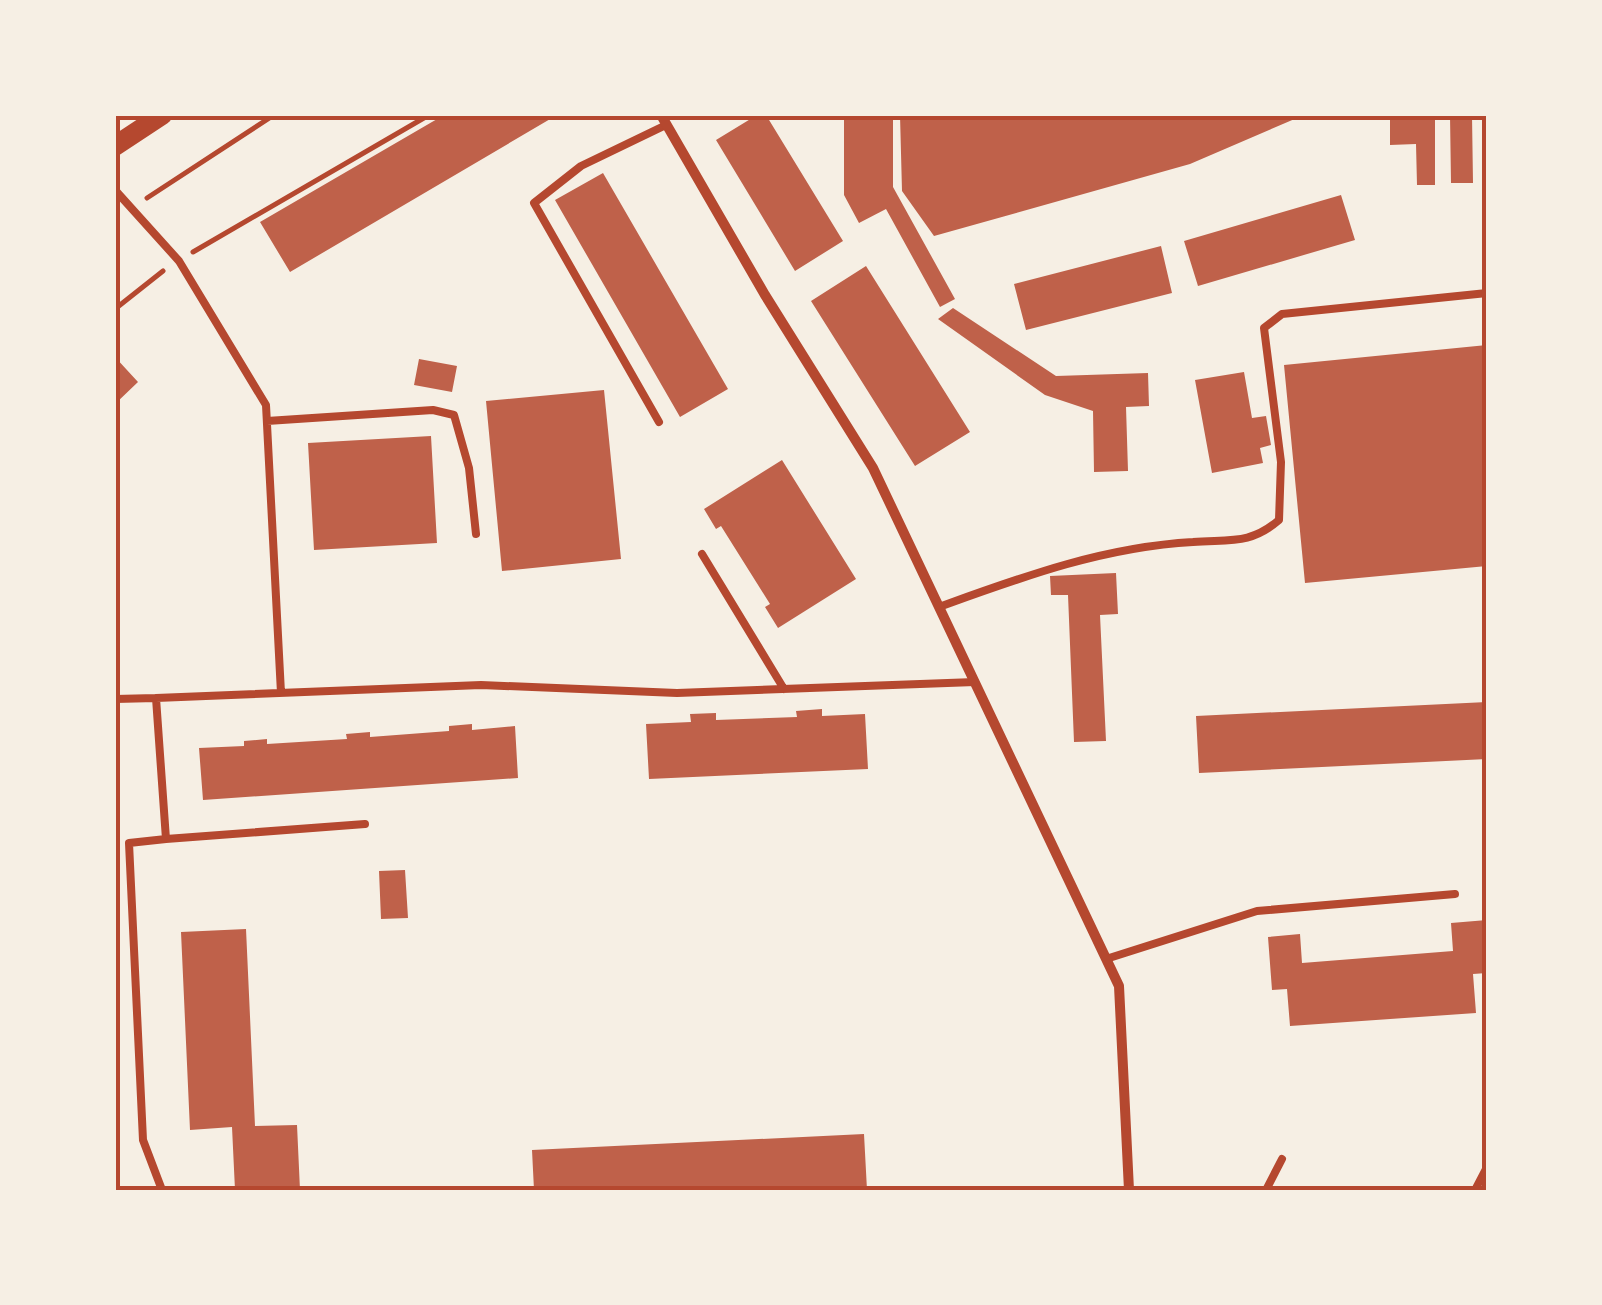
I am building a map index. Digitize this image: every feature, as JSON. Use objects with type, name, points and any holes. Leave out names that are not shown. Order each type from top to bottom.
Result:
[{"type":"main road","points":[[115,146],[162,115]]},
{"type":"street","points":[[663,120],[764,295],[873,468],[1119,986],[1129,1190]]},
{"type":"lane","points":[[658,422],[534,203],[581,166],[663,120]]},
{"type":"lane","points":[[115,190],[179,261],[266,405],[281,693]]},
{"type":"lane","points":[[939,607],[1065,561],[1186,542],[1258,538],[1278,520],[1281,462],[1264,328],[1282,314],[1487,293]]},
{"type":"lane","points":[[267,421],[432,410],[454,415],[469,468],[476,534]]},
{"type":"lane","points":[[702,554],[784,689]]},
{"type":"lane","points":[[115,700],[480,685],[677,693],[974,682]]},
{"type":"lane","points":[[156,698],[166,840]]},
{"type":"lane","points":[[115,844],[365,824]]},
{"type":"lane","points":[[129,843],[143,1140],[162,1190]]},
{"type":"lane","points":[[1106,959],[1257,911],[1455,894]]},
{"type":"lane","points":[[1266,1190],[1282,1159]]},
{"type":"lane","points":[[1475,1190],[1487,1167]]},
{"type":"path","points":[[134,207],[274,115]]},
{"type":"path","points":[[115,309],[179,261],[429,115]]},
{"type":"building","points":[[444,115],[557,115],[290,272],[260,222]]},
{"type":"building","points":[[757,115],[766,115],[843,241],[795,271],[716,140]]},
{"type":"building","points":[[844,115],[893,115],[893,187],[955,299],[940,307],[886,209],[859,223],[844,195]]},
{"type":"building","points":[[900,115],[1304,115],[1190,164],[934,236],[902,191]]},
{"type":"building","points":[[1390,115],[1435,115],[1435,185],[1417,185],[1416,144],[1390,145]]},
{"type":"building","points":[[1450,115],[1472,115],[1473,183],[1451,183]]},
{"type":"building","points":[[603,173],[728,389],[680,417],[555,200]]},
{"type":"building","points":[[1341,195],[1355,240],[1198,286],[1184,241]]},
{"type":"building","points":[[1161,246],[1172,293],[1026,330],[1014,284]]},
{"type":"building","points":[[866,266],[970,432],[915,466],[811,301]]},
{"type":"building","points":[[953,308],[1056,376],[1148,373],[1149,406],[1126,407],[1128,471],[1094,472],[1093,411],[1045,395],[938,319]]},
{"type":"building","points":[[1487,345],[1487,566],[1305,583],[1284,365]]},
{"type":"building","points":[[115,357],[138,382],[115,404]]},
{"type":"building","points":[[419,359],[457,366],[452,392],[414,385]]},
{"type":"building","points":[[1244,372],[1252,418],[1266,416],[1271,445],[1260,448],[1263,463],[1212,473],[1195,380]]},
{"type":"building","points":[[604,390],[621,559],[502,571],[486,401]]},
{"type":"building","points":[[431,436],[437,543],[314,550],[308,443]]},
{"type":"building","points":[[782,460],[856,579],[778,628],[765,607],[770,604],[721,526],[716,529],[704,509]]},
{"type":"building","points":[[1116,573],[1118,614],[1100,615],[1106,741],[1074,742],[1068,595],[1051,595],[1050,576]]},
{"type":"building","points":[[1487,702],[1487,759],[1199,773],[1196,716]]},
{"type":"building","points":[[822,709],[822,716],[865,714],[868,769],[649,779],[646,724],[691,722],[690,714],[716,713],[716,720],[797,717],[796,711]]},
{"type":"building","points":[[472,724],[472,730],[515,726],[518,778],[203,800],[199,748],[244,746],[244,741],[267,739],[267,744],[347,739],[346,734],[370,732],[370,737],[449,731],[449,726]]},
{"type":"building","points":[[405,870],[408,918],[381,919],[379,871]]},
{"type":"building","points":[[1487,920],[1487,973],[1473,974],[1476,1013],[1290,1026],[1287,989],[1272,990],[1268,937],[1300,934],[1302,963],[1453,951],[1451,923]]},
{"type":"building","points":[[246,929],[255,1126],[297,1125],[300,1190],[235,1190],[232,1127],[190,1130],[181,932]]},
{"type":"building","points":[[864,1134],[867,1190],[534,1190],[532,1150]]}]
